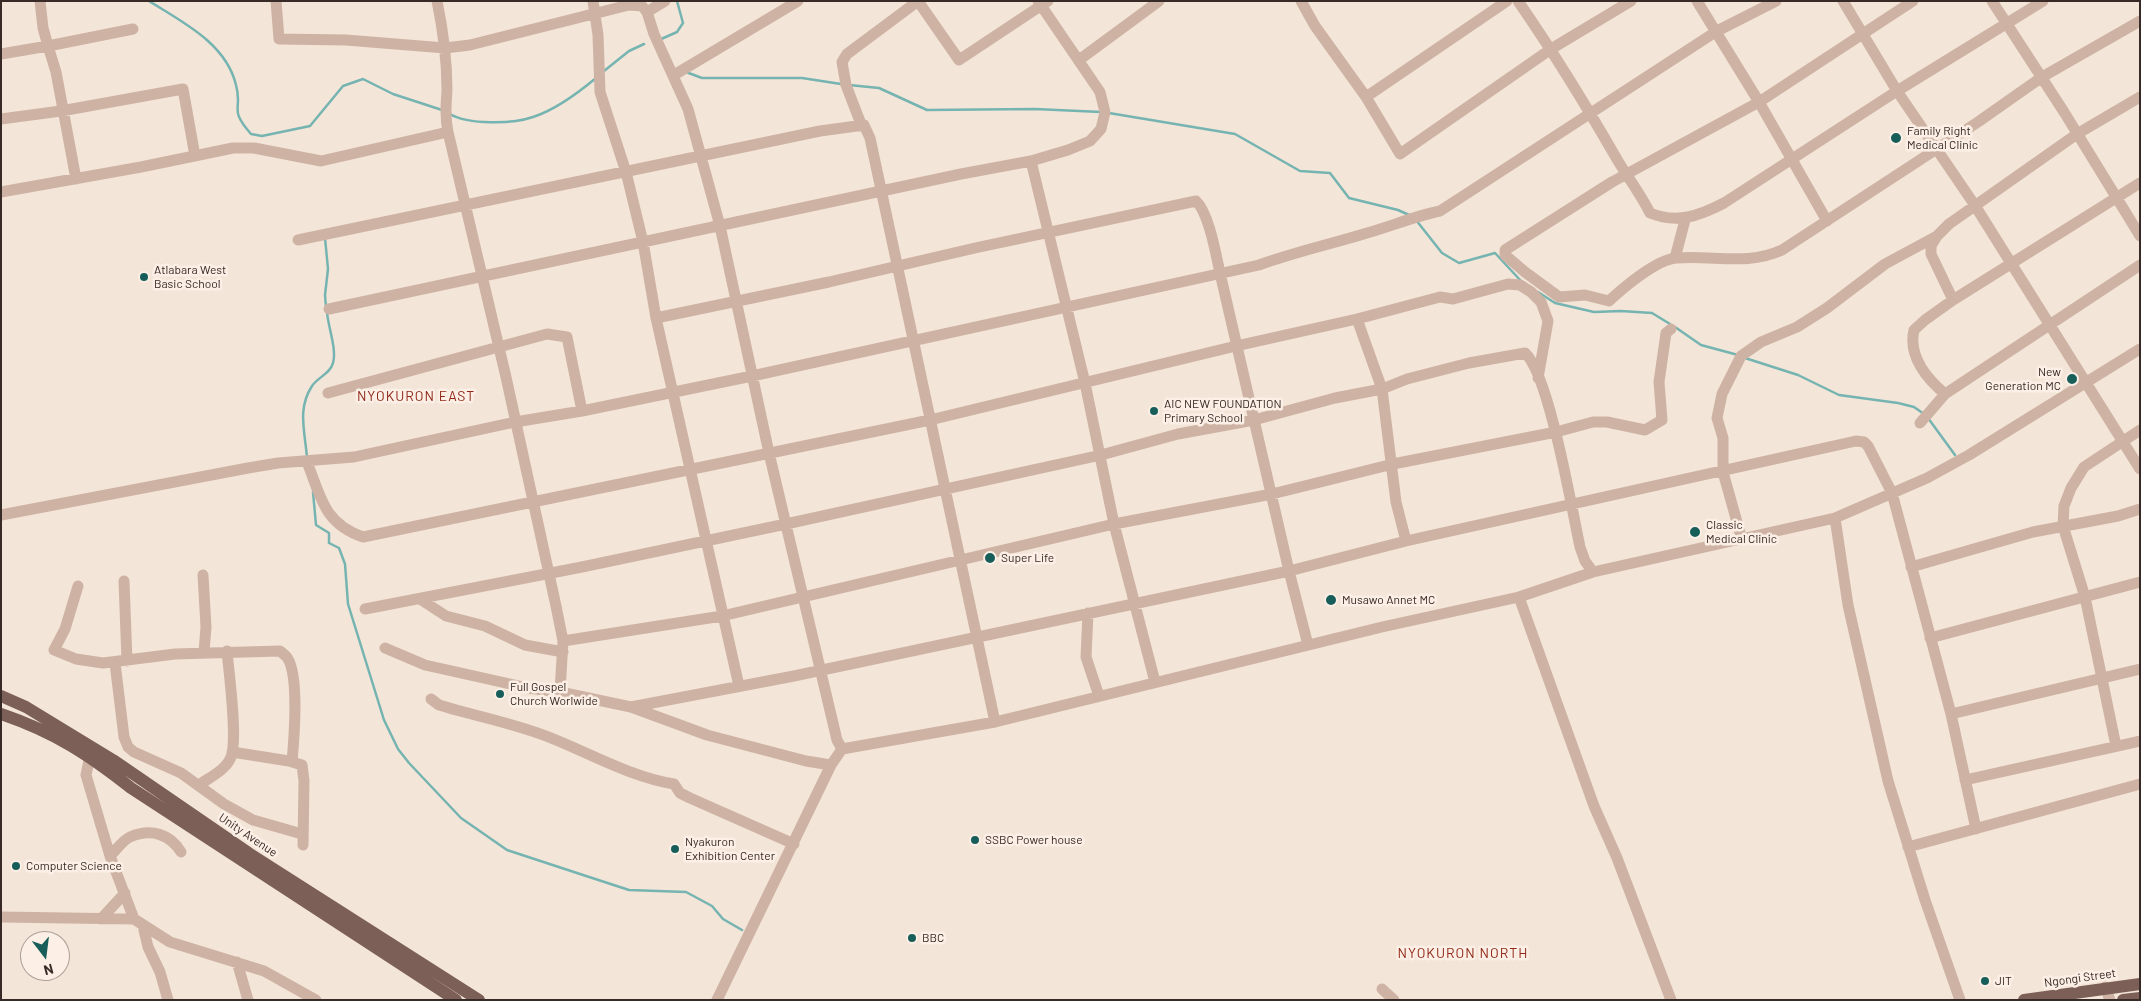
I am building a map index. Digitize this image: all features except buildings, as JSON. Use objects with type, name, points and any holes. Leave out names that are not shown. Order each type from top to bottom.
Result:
[{"type":"main road","name":"Unity Avenue","points":[[1,696],[26,707],[89,744],[363,932],[456,1000]]},
{"type":"main road","name":"Unity Avenue","points":[[1,714],[31,725],[90,756],[131,788],[363,932],[479,1000]]},
{"type":"main road","name":"Ngongi Street","points":[[2024,1000],[2105,987],[2140,984]]},
{"type":"main road","points":[[2123,1000],[2140,998]]},
{"type":"street","points":[[40,1],[42,28],[56,72],[76,179]]},
{"type":"street","points":[[276,1],[279,39],[346,40],[445,48],[470,45],[594,7],[635,4],[642,6],[647,12],[654,34],[688,109],[720,226],[734,301],[769,453],[837,740],[842,750]]},
{"type":"street","points":[[437,1],[445,48],[447,90],[444,111],[480,277],[550,574],[563,647],[560,692]]},
{"type":"street","points":[[647,12],[665,1]]},
{"type":"street","points":[[674,75],[798,1]]},
{"type":"street","points":[[329,309],[880,191],[1032,161],[1090,141],[1100,129],[1105,112],[1100,92],[1043,3],[959,60],[918,1],[848,54],[842,62],[846,85],[861,124],[867,128],[870,138],[880,191],[944,489],[962,561],[976,637],[995,722]]},
{"type":"street","points":[[1079,60],[1159,1]]},
{"type":"street","points":[[1301,1],[1315,26],[1366,96],[1400,154],[1551,49],[1631,1]]},
{"type":"street","points":[[1366,96],[1507,1]]},
{"type":"street","points":[[1518,1],[1551,49],[1626,174],[1643,197],[1650,213],[1685,220],[1701,215],[1724,203],[1897,91],[2044,1]]},
{"type":"street","points":[[1697,1],[1759,102],[1827,221]]},
{"type":"street","points":[[1,515],[228,471],[278,463],[354,458],[515,422],[582,411],[752,376],[1259,265],[1306,248],[1329,244],[1413,217],[1440,211],[1717,31],[1776,1]]},
{"type":"street","points":[[1843,1],[1861,34],[1897,91],[1974,204],[2048,325],[2140,469]]},
{"type":"street","points":[[1913,1],[1759,102],[1626,174],[1505,250],[1505,255],[1559,297],[1585,295],[1609,301],[1653,268],[1675,258],[1749,260],[1767,257],[1827,221],[1936,150],[2042,77],[2140,21]]},
{"type":"street","points":[[1992,1],[2042,77],[2140,236]]},
{"type":"street","points":[[594,7],[598,35],[600,92],[626,172],[642,242],[656,318],[739,686]]},
{"type":"street","points":[[1,54],[133,29]]},
{"type":"street","points":[[1,119],[62,111],[183,89],[196,156]]},
{"type":"street","points":[[1742,540],[1723,472],[1724,438],[1717,418],[1722,394],[1741,356],[1762,342],[1797,327],[1828,308],[1885,264],[1937,236],[1974,204],[2077,134],[2140,97]]},
{"type":"street","points":[[298,240],[861,124]]},
{"type":"street","points":[[1,192],[233,148],[254,148],[321,162],[448,132]]},
{"type":"street","points":[[1032,161],[1065,307],[1085,383],[1114,524],[1156,682]]},
{"type":"street","points":[[1945,394],[1928,379],[1912,351],[1914,330],[1953,300],[2140,182]]},
{"type":"street","points":[[656,318],[1196,202],[1210,231],[1308,645]]},
{"type":"street","points":[[1675,258],[1685,220]]},
{"type":"street","points":[[1937,236],[1931,246],[1931,254],[1953,300]]},
{"type":"street","points":[[1920,423],[1945,394],[2140,265]]},
{"type":"street","points":[[304,462],[327,511],[335,523],[347,532],[363,536],[930,420],[1236,346],[1357,319],[1440,297],[1453,299],[1508,284],[1520,285],[1531,292],[1541,302],[1548,321],[1538,378]]},
{"type":"street","points":[[1357,319],[1382,389],[1393,464],[1396,502],[1406,541]]},
{"type":"street","points":[[420,599],[446,616],[485,626],[525,645],[563,647],[722,616],[1114,524],[1272,494],[1393,464],[1556,432],[1593,422],[1607,422],[1645,430],[1656,426],[1662,420],[1659,382],[1661,358],[1666,332],[1671,329]]},
{"type":"street","points":[[328,393],[547,334],[567,337],[582,411]]},
{"type":"street","points":[[717,1000],[831,765],[842,750],[995,722],[1308,645],[1519,597],[1593,572],[1835,518],[1892,493],[1969,455],[2140,348]]},
{"type":"street","points":[[365,609],[550,574],[1101,455],[1178,434],[1254,420],[1335,398],[1382,389],[1407,379],[1518,353],[1525,353],[1530,358],[1538,378],[1556,432],[1580,547],[1585,561],[1593,572]]},
{"type":"street","points":[[2116,746],[2100,678],[2085,597],[2063,526],[2064,506],[2071,488],[2084,467],[2140,430]]},
{"type":"street","points":[[631,707],[821,670],[1134,604],[1289,570],[1406,541],[1856,441],[1864,442],[1868,446],[1892,493],[1950,714],[1976,829]]},
{"type":"street","points":[[1911,567],[2063,526],[2118,516],[2140,509]]},
{"type":"street","points":[[1835,518],[1840,566],[1888,781],[1908,847],[1960,1000]]},
{"type":"street","points":[[203,575],[206,627],[204,652]]},
{"type":"street","points":[[124,581],[121,662],[124,737],[128,747],[134,752],[181,773],[199,784],[224,804],[253,820],[303,839],[304,771],[302,765],[232,752]]},
{"type":"street","points":[[1930,638],[2140,582]]},
{"type":"street","points":[[78,586],[66,628],[54,650],[83,661],[121,662],[204,652],[278,650],[289,659],[295,729],[292,762]]},
{"type":"street","points":[[1519,597],[1594,806],[1617,858],[1671,1000]]},
{"type":"street","points":[[1088,613],[1086,657],[1099,696]]},
{"type":"street","points":[[385,648],[425,665],[528,688],[560,692],[631,707],[707,735],[806,762],[831,765]]},
{"type":"street","points":[[199,784],[220,770],[231,758],[234,743],[228,651]]},
{"type":"street","points":[[1950,714],[2140,670]]},
{"type":"street","points":[[431,699],[439,705],[549,737],[659,782],[674,784],[680,793],[690,798],[794,844]]},
{"type":"street","points":[[1965,780],[2140,741]]},
{"type":"street","points":[[90,756],[86,775],[110,856],[124,893],[160,972],[168,1000]]},
{"type":"street","points":[[1908,847],[2140,784]]},
{"type":"street","points":[[110,856],[130,837],[156,832],[174,840],[181,852]]},
{"type":"street","points":[[101,919],[124,893]]},
{"type":"street","points":[[1,917],[101,919],[139,923],[170,942],[264,971],[316,1000]]},
{"type":"street","points":[[237,962],[248,1000]]},
{"type":"street","points":[[2105,987],[2110,1000]]},
{"type":"street","points":[[1382,989],[1394,1000]]},
{"type":"waterway","points":[[149,1],[201,35],[223,57],[231,70],[236,85],[238,114],[251,134],[262,136],[310,126],[343,86],[363,79],[393,94],[442,110]]},
{"type":"waterway","points":[[659,40],[677,32],[683,23],[677,1]]},
{"type":"waterway","points":[[604,71],[629,51],[644,44]]},
{"type":"waterway","points":[[686,72],[702,78],[802,78],[841,84]]},
{"type":"waterway","points":[[450,114],[458,118],[479,122],[514,121],[533,117],[558,106],[596,78]]},
{"type":"waterway","points":[[849,85],[879,88],[927,110],[1035,109],[1101,112]]},
{"type":"waterway","points":[[1109,113],[1235,134],[1300,171],[1330,173],[1349,198],[1398,210],[1409,215]]},
{"type":"waterway","points":[[1416,220],[1442,253],[1459,263],[1495,253],[1521,281]]},
{"type":"waterway","points":[[325,238],[328,269],[325,295],[326,307]]},
{"type":"waterway","points":[[1538,292],[1555,303],[1594,312],[1652,313],[1670,324]]},
{"type":"waterway","points":[[307,458],[303,421],[307,395],[317,380],[329,370],[334,357],[327,312]]},
{"type":"waterway","points":[[1675,327],[1701,345],[1738,355]]},
{"type":"waterway","points":[[1745,358],[1798,375],[1839,395],[1898,403],[1914,407],[1924,414]]},
{"type":"waterway","points":[[1928,418],[1955,455]]},
{"type":"waterway","points":[[313,492],[316,525],[329,533],[329,543],[339,548],[345,564],[348,604],[384,720],[398,749],[461,818],[507,850],[629,890],[686,892],[712,906],[723,919],[742,930]]},
{"type":"place","name":"Family Right Medical Clinic","points":[[1896,138]]},
{"type":"place","name":"Atlabara West Basic School","points":[[144,277]]},
{"type":"place","name":"New Generation MC","points":[[2072,379]]},
{"type":"place","name":"AIC NEW FOUNDATION Primary School","points":[[1154,411]]},
{"type":"place","name":"Classic Medical Clinic","points":[[1695,532]]},
{"type":"place","name":"Super Life","points":[[990,558]]},
{"type":"place","name":"Musawo Annet MC","points":[[1331,600]]},
{"type":"place","name":"Full Gospel Church Worlwide","points":[[500,694]]},
{"type":"place","name":"SSBC Power house","points":[[975,840]]},
{"type":"place","name":"Nyakuron Exhibition Center","points":[[675,849]]},
{"type":"place","name":"Computer Science","points":[[16,866]]},
{"type":"place","name":"BBC","points":[[912,938]]},
{"type":"place","name":"JIT","points":[[1985,981]]},
{"type":"district","name":"NYOKURON EAST","points":[[416,396]]},
{"type":"district","name":"NYOKURON NORTH","points":[[1463,953]]}]
